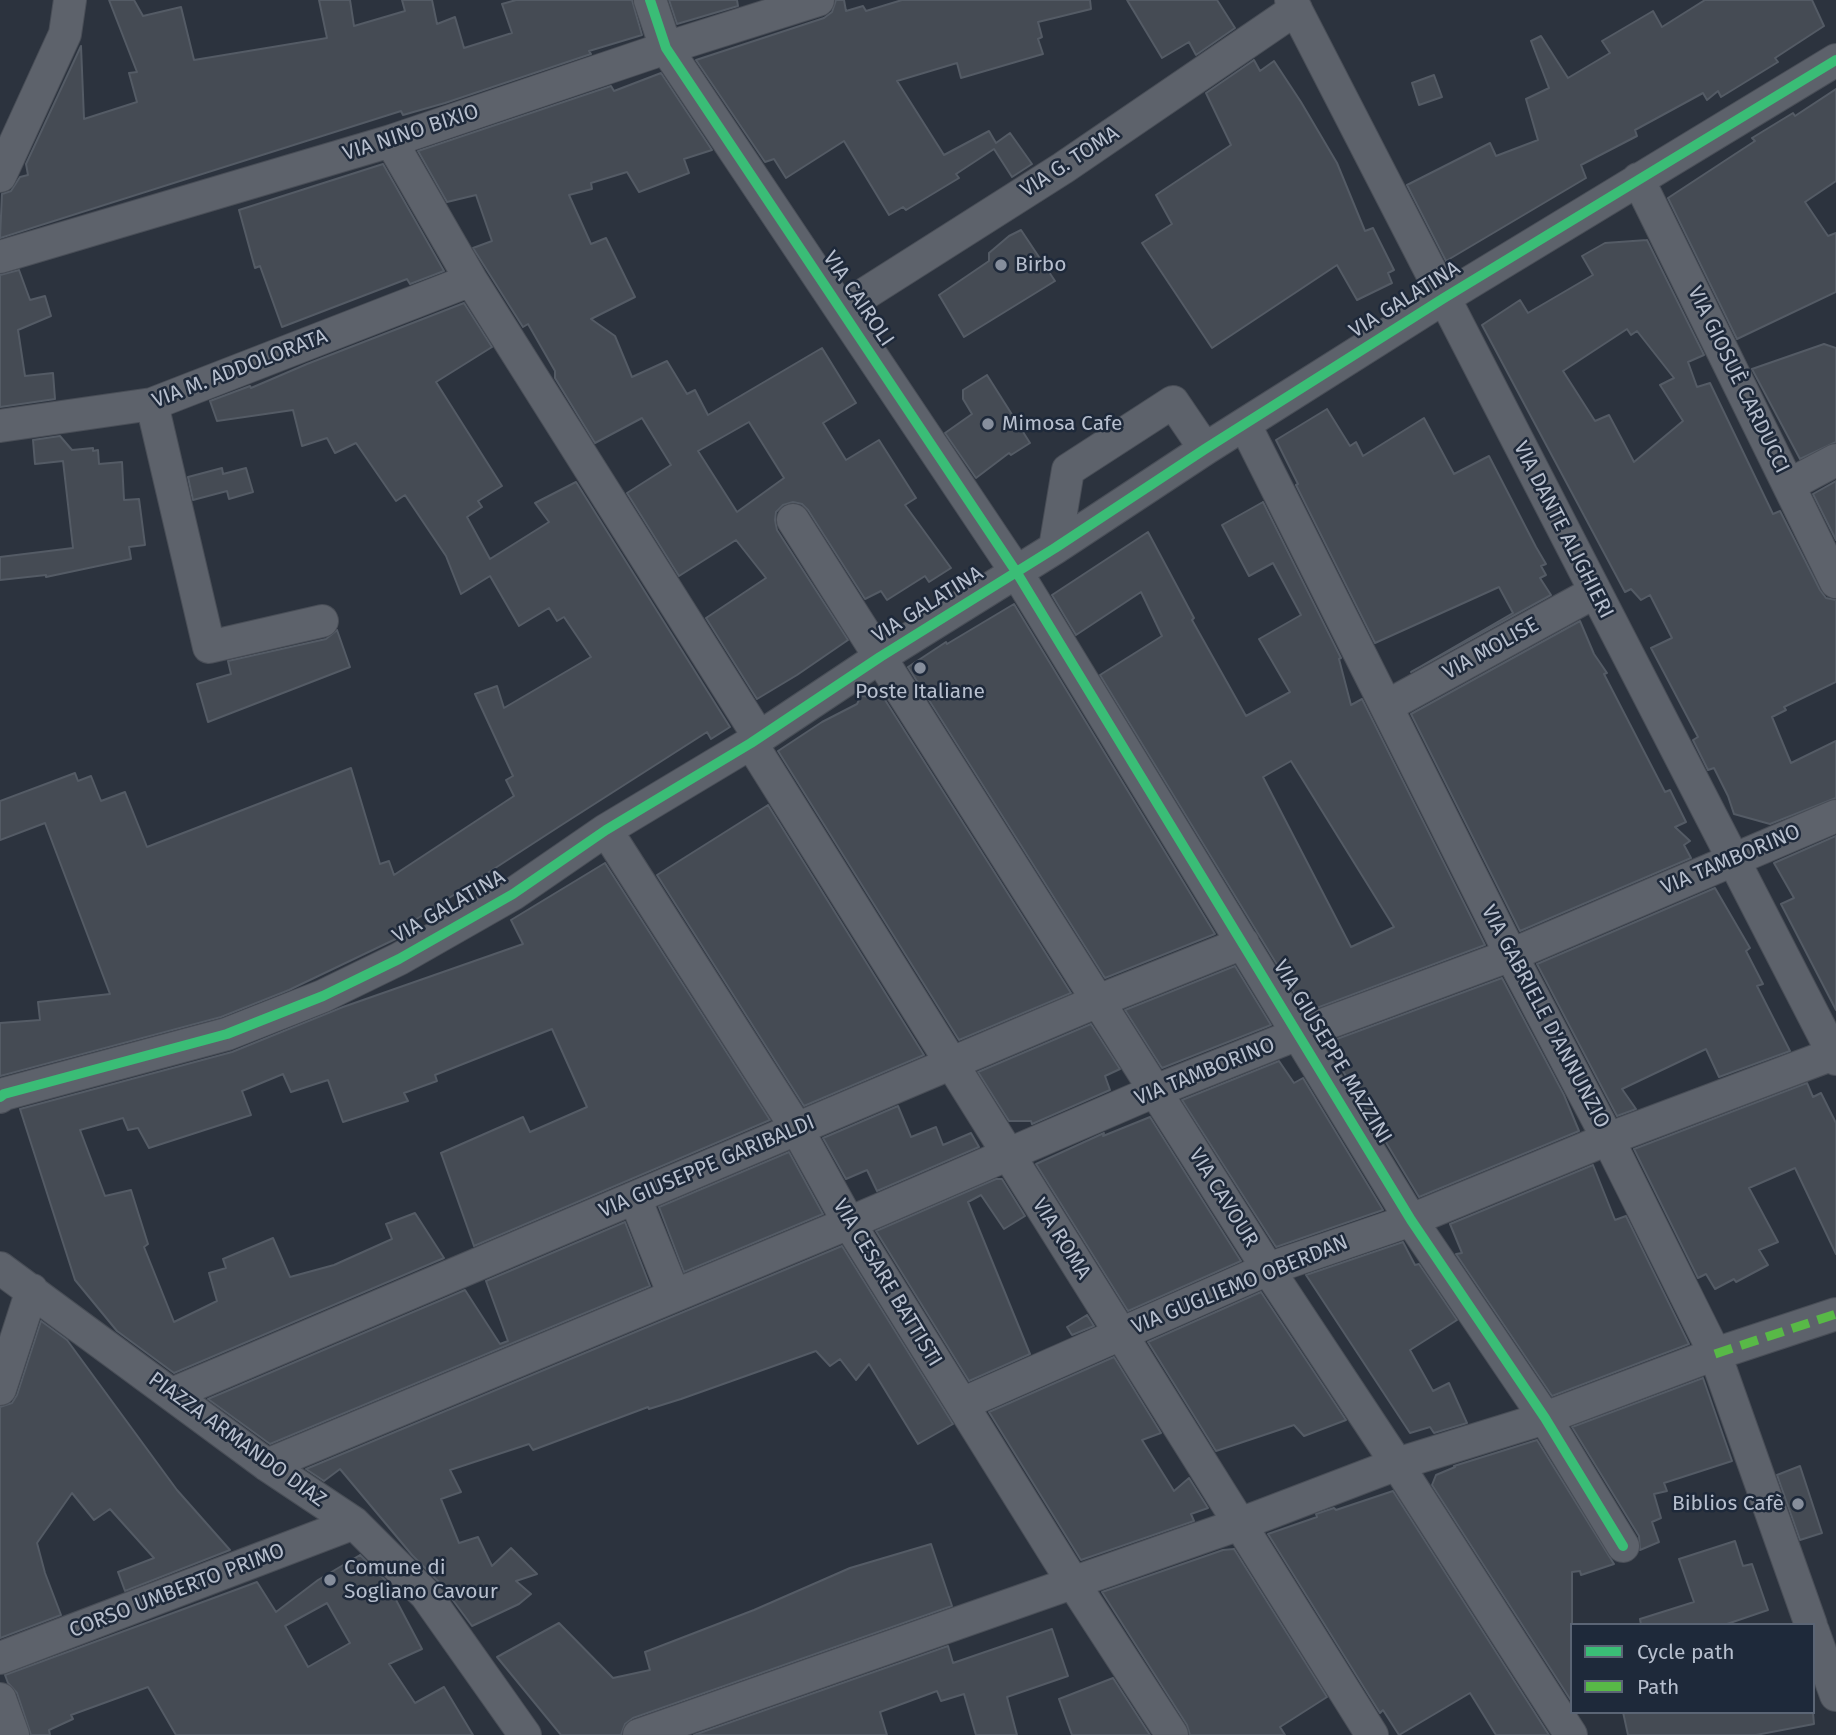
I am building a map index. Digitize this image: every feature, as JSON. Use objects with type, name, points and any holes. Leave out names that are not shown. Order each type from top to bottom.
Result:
[{"type":"street","points":[[0,176],[65,34],[70,0]]},
{"type":"street","name":"VIA CAIROLI","points":[[650,0],[666,48],[1017,573]]},
{"type":"street","name":"VIA NINO BIXIO","points":[[0,257],[391,141],[818,0]]},
{"type":"street","name":"VIA DANTE ALIGHIERI","points":[[1294,5],[1835,1055]]},
{"type":"street","name":"VIA G. TOMA","points":[[841,309],[1063,168],[1294,5]]},
{"type":"street","name":"VIA GALATINA","points":[[0,1097],[227,1034],[323,996],[399,959],[513,894],[606,830],[755,740],[880,657],[1017,573],[1205,449],[1444,298],[1836,60]]},
{"type":"street","name":"VIA ROMA","points":[[391,141],[471,280],[951,1063],[1372,1735]]},
{"type":"street","name":"VIA GIOSUÈ CARDUCCI","points":[[1638,179],[1836,582]]},
{"type":"street","name":"VIA M. ADDOLORATA","points":[[0,426],[152,404],[471,280]]},
{"type":"street","points":[[1055,548],[1068,470],[1173,402],[1205,449]]},
{"type":"street","points":[[152,404],[209,647],[322,621]]},
{"type":"street","name":"VIA GABRIELE D'ANNUNZIO","points":[[1245,425],[1715,1353],[1810,1623]]},
{"type":"street","points":[[1790,485],[1836,460]]},
{"type":"street","name":"VIA CAVOUR","points":[[793,520],[1268,1269],[1571,1735]]},
{"type":"street","name":"VIA GIUSEPPE MAZZINI","points":[[1017,573],[1411,1220],[1545,1418],[1623,1546]]},
{"type":"street","name":"VIA MOLISE","points":[[1387,706],[1595,592]]},
{"type":"street","name":"VIA TAMBORINO","points":[[267,1465],[849,1223],[1155,1091],[1511,954],[1836,816]]},
{"type":"street","name":"VIA CESARE BATTISTI","points":[[606,830],[797,1129],[849,1223],[1072,1581],[1172,1735]]},
{"type":"street","name":"VIA GIUSEPPE GARIBALDI","points":[[172,1394],[1098,1001],[1243,943]]},
{"type":"street","name":"VIA GUGLIEMO OBERDAN","points":[[962,1404],[1268,1269],[1411,1220],[1608,1139],[1835,1055]]},
{"type":"street","points":[[635,1198],[674,1295]]},
{"type":"street","name":"PIAZZA ARMANDO DIAZ","points":[[0,1268],[267,1465],[354,1523],[426,1595],[525,1735]]},
{"type":"street","points":[[0,1389],[32,1290]]},
{"type":"street","points":[[639,1735],[1240,1524],[1397,1464],[1545,1418],[1715,1353],[1836,1314]]},
{"type":"street","name":"CORSO UMBERTO PRIMO","points":[[0,1658],[354,1523]]},
{"type":"street","points":[[1815,1637],[1836,1695]]},
{"type":"street","points":[[0,1699],[13,1735]]},
{"type":"building","points":[[109,0],[134,0],[143,16],[181,7],[194,60],[327,38],[319,0],[350,0],[354,26],[405,11],[402,0],[432,0],[437,24],[455,17],[464,48],[512,33],[502,4],[516,0],[632,0],[642,35],[589,51],[591,54],[445,103],[403,115],[401,111],[0,238],[2,194],[11,191],[20,177],[28,175],[26,164],[81,46],[84,119],[137,102],[129,73],[137,72]]},
{"type":"building","points":[[669,0],[737,0],[738,6],[677,24]]},
{"type":"building","points":[[836,0],[844,0],[846,11],[863,6],[866,11],[902,0],[1090,0],[1091,9],[1038,22],[1042,37],[1038,39],[1043,54],[961,78],[957,63],[897,81],[944,155],[989,131],[996,143],[1010,133],[1032,164],[1012,177],[994,149],[956,174],[959,178],[906,210],[903,207],[889,215],[844,141],[786,178],[774,159],[765,162],[696,60],[824,18],[832,12]]},
{"type":"building","points":[[1127,0],[1217,0],[1235,28],[1196,55],[1189,42],[1162,58]]},
{"type":"building","points":[[1705,0],[1812,0],[1824,26],[1775,58],[1778,62],[1721,97],[1718,91],[1707,100],[1703,93],[1635,130],[1637,136],[1581,165],[1586,178],[1446,261],[1407,185],[1490,143],[1496,156],[1538,140],[1526,99],[1549,88],[1531,41],[1541,36],[1568,78],[1610,53],[1602,41],[1653,11],[1662,27]]},
{"type":"building","points":[[1254,60],[1260,71],[1274,61],[1337,163],[1365,231],[1373,228],[1394,270],[1388,273],[1392,283],[1357,300],[1337,265],[1212,348],[1142,243],[1172,224],[1156,195],[1231,145],[1206,93]]},
{"type":"building","points":[[661,73],[712,150],[684,159],[689,173],[639,192],[627,172],[591,183],[592,189],[569,195],[591,244],[606,238],[635,297],[591,319],[615,336],[632,377],[667,361],[687,394],[695,390],[708,415],[822,348],[856,403],[823,423],[846,460],[879,440],[916,498],[905,505],[951,568],[929,582],[925,576],[887,600],[881,591],[865,599],[808,510],[802,504],[793,502],[783,505],[776,512],[777,530],[848,640],[757,699],[706,618],[766,578],[736,540],[679,576],[627,493],[671,465],[642,418],[595,443],[555,378],[555,371],[528,324],[523,327],[473,248],[492,241],[476,195],[447,202],[418,151],[611,86],[614,91]],"holes":[[[749,422],[784,478],[737,512],[698,451]]]},
{"type":"building","points":[[1434,75],[1442,97],[1419,105],[1412,83]]},
{"type":"building","points":[[1836,89],[1836,181],[1805,202],[1828,236],[1836,233],[1836,292],[1737,339],[1668,198],[1755,141],[1752,138],[1793,113],[1795,116]]},
{"type":"building","points":[[383,164],[444,271],[410,284],[407,279],[282,327],[260,266],[255,268],[239,210]]},
{"type":"building","points":[[1021,230],[1055,281],[964,337],[939,295],[989,261],[989,253],[1009,236]]},
{"type":"building","points":[[1647,240],[1704,355],[1688,362],[1697,387],[1710,383],[1773,514],[1780,511],[1820,590],[1826,598],[1836,600],[1836,682],[1784,707],[1786,710],[1772,717],[1791,763],[1836,741],[1836,798],[1770,824],[1734,814],[1714,768],[1708,770],[1693,740],[1698,737],[1651,648],[1672,638],[1650,595],[1641,600],[1631,589],[1625,592],[1482,325],[1520,300],[1528,313],[1593,275],[1582,256],[1605,243]],"holes":[[[1627,329],[1631,335],[1637,331],[1674,378],[1660,385],[1683,421],[1634,462],[1609,415],[1595,421],[1563,371]]]},
{"type":"building","points":[[19,270],[30,300],[45,296],[51,316],[18,330],[25,376],[53,373],[55,399],[0,407],[0,275]]},
{"type":"building","points":[[464,303],[492,347],[436,382],[502,486],[478,501],[482,507],[467,517],[490,559],[549,522],[535,503],[576,482],[730,727],[711,739],[707,732],[560,826],[412,922],[415,929],[289,990],[221,1017],[0,1076],[0,1023],[40,1020],[38,1002],[110,994],[45,823],[0,840],[0,801],[75,773],[78,781],[91,776],[101,801],[125,792],[147,847],[351,768],[380,864],[389,861],[394,875],[514,796],[506,780],[513,776],[475,694],[497,686],[504,708],[591,657],[564,617],[557,621],[549,608],[519,626],[490,576],[461,594],[446,556],[405,495],[396,501],[356,443],[335,453],[327,438],[302,446],[293,410],[217,421],[210,401],[250,386],[251,388]]},
{"type":"building","points":[[1824,344],[1836,348],[1836,442],[1800,459],[1752,369]]},
{"type":"building","name":"Mimosa Cafe","points":[[987,375],[1030,443],[1011,455],[1009,453],[976,478],[945,433],[972,414],[963,399],[963,390]]},
{"type":"building","points":[[1327,409],[1350,446],[1356,442],[1363,456],[1424,418],[1454,474],[1489,456],[1546,564],[1541,566],[1546,575],[1540,578],[1551,595],[1411,672],[1513,613],[1499,587],[1375,643],[1276,440]]},
{"type":"building","points":[[60,436],[72,450],[98,450],[99,464],[122,462],[124,500],[139,499],[145,545],[129,547],[131,559],[46,577],[0,580],[0,557],[73,548],[63,461],[35,464],[33,440]]},
{"type":"building","points":[[222,468],[223,474],[246,468],[253,492],[229,499],[227,491],[193,500],[188,477]]},
{"type":"building","points":[[1836,481],[1836,540],[1813,494]]},
{"type":"building","points":[[1263,502],[1341,658],[1339,659],[1351,705],[1362,699],[1485,945],[1306,1012],[1100,675],[1162,636],[1141,592],[1076,635],[1052,595],[1148,532],[1194,618],[1192,620],[1246,716],[1290,692],[1259,639],[1301,615],[1273,563],[1249,576],[1222,525]],"holes":[[[1291,761],[1394,927],[1351,947],[1263,777]]]},
{"type":"building","points":[[1014,604],[1215,934],[1105,978],[908,667]]},
{"type":"building","points":[[1580,621],[1594,654],[1607,673],[1604,674],[1665,792],[1670,790],[1686,822],[1675,827],[1690,841],[1684,845],[1691,858],[1520,931],[1411,714]]},
{"type":"building","points":[[337,630],[350,667],[208,722],[197,684],[231,674],[228,661],[326,639]]},
{"type":"building","points":[[880,692],[1071,993],[959,1040],[778,751],[822,722],[857,704],[861,696],[870,697]]},
{"type":"building","points":[[768,805],[924,1055],[804,1106],[657,875]]},
{"type":"building","points":[[1836,836],[1836,1010],[1781,904],[1794,898],[1774,863]]},
{"type":"building","points":[[605,863],[770,1120],[474,1246],[441,1153],[523,1117],[530,1132],[587,1107],[552,1029],[435,1075],[437,1081],[404,1093],[408,1101],[343,1122],[328,1080],[291,1092],[283,1074],[242,1091],[251,1115],[149,1148],[138,1128],[128,1130],[123,1118],[80,1130],[105,1196],[131,1190],[148,1244],[144,1247],[174,1322],[217,1301],[209,1273],[226,1268],[223,1259],[273,1238],[290,1277],[334,1265],[392,1239],[386,1224],[415,1213],[444,1258],[174,1373],[117,1331],[75,1280],[20,1109],[232,1052],[343,1007],[523,944],[511,920]]},
{"type":"building","points":[[1715,888],[1750,948],[1746,951],[1763,984],[1757,986],[1790,1051],[1719,1077],[1706,1049],[1622,1089],[1636,1109],[1617,1116],[1537,964]]},
{"type":"building","points":[[1235,966],[1271,1025],[1162,1068],[1125,1010]]},
{"type":"building","points":[[1502,978],[1564,1095],[1579,1131],[1419,1197],[1326,1043]]},
{"type":"building","points":[[1091,1024],[1120,1069],[1105,1076],[1110,1090],[1032,1124],[1031,1121],[1009,1121],[978,1072]]},
{"type":"building","points":[[1279,1061],[1294,1083],[1303,1078],[1383,1210],[1276,1247],[1182,1100]]},
{"type":"building","points":[[1807,1083],[1813,1097],[1821,1093],[1836,1123],[1836,1254],[1795,1168],[1749,1188],[1778,1242],[1759,1250],[1768,1265],[1736,1282],[1734,1279],[1715,1289],[1706,1274],[1698,1278],[1634,1149]]},
{"type":"building","points":[[898,1106],[911,1137],[936,1127],[943,1145],[971,1133],[979,1147],[877,1191],[867,1170],[846,1179],[823,1138]]},
{"type":"building","points":[[1150,1117],[1241,1261],[1128,1311],[1036,1164],[1104,1133],[1103,1136]]},
{"type":"building","points":[[789,1152],[823,1214],[684,1272],[659,1207]]},
{"type":"building","points":[[1593,1165],[1615,1220],[1626,1216],[1689,1344],[1552,1396],[1456,1254],[1462,1253],[1450,1224]]},
{"type":"building","points":[[996,1179],[1002,1179],[1025,1216],[1004,1229],[981,1195],[968,1202],[1030,1354],[969,1381],[876,1231]]},
{"type":"building","points":[[625,1222],[650,1286],[270,1444],[208,1399],[465,1290],[500,1344],[508,1341],[486,1281]]},
{"type":"building","points":[[1403,1242],[1415,1265],[1419,1264],[1457,1320],[1410,1350],[1433,1391],[1449,1383],[1467,1423],[1434,1433],[1430,1427],[1410,1433],[1306,1275]]},
{"type":"building","points":[[842,1246],[953,1424],[918,1444],[869,1364],[856,1380],[840,1359],[830,1366],[816,1351],[681,1399],[649,1409],[648,1407],[533,1450],[529,1444],[450,1470],[461,1492],[441,1499],[459,1543],[478,1537],[492,1566],[511,1548],[537,1574],[516,1581],[531,1594],[519,1604],[472,1626],[441,1584],[412,1555],[340,1469],[324,1481],[306,1469]]},
{"type":"building","points":[[1261,1292],[1346,1420],[1304,1436],[1294,1425],[1216,1451],[1148,1342]]},
{"type":"building","points":[[1087,1315],[1094,1326],[1072,1335],[1067,1327]]},
{"type":"building","points":[[41,1321],[67,1340],[177,1490],[230,1550],[125,1591],[118,1572],[154,1558],[110,1509],[94,1520],[72,1493],[37,1543],[61,1615],[0,1638],[0,1407],[12,1403],[17,1395]]},
{"type":"building","points":[[1114,1357],[1161,1433],[1142,1440],[1174,1491],[1189,1478],[1208,1508],[1191,1514],[1194,1521],[1081,1560],[989,1412]]},
{"type":"building","points":[[1703,1378],[1732,1461],[1664,1483],[1667,1491],[1654,1494],[1661,1518],[1652,1522],[1659,1542],[1640,1550],[1639,1536],[1572,1427]]},
{"type":"building","points":[[1537,1440],[1614,1564],[1581,1575],[1580,1571],[1572,1572],[1570,1699],[1432,1485],[1436,1475],[1454,1466]]},
{"type":"building","points":[[1800,1466],[1822,1533],[1800,1540],[1777,1475]]},
{"type":"building","points":[[1393,1491],[1549,1735],[1496,1735],[1470,1693],[1399,1735],[1383,1710],[1380,1713],[1268,1534],[1317,1517],[1316,1514]]},
{"type":"building","points":[[1735,1541],[1743,1566],[1752,1564],[1768,1610],[1730,1623],[1641,1623],[1640,1619],[1694,1602],[1679,1559]]},
{"type":"building","points":[[931,1544],[952,1606],[633,1718],[625,1724],[621,1735],[561,1735],[497,1657],[559,1623],[613,1678],[650,1670],[645,1652],[754,1610],[850,1568]]},
{"type":"building","points":[[1234,1549],[1327,1697],[1280,1727],[1285,1735],[1190,1735],[1187,1725],[1102,1592],[1223,1550]]},
{"type":"building","points":[[360,1555],[386,1581],[422,1649],[389,1664],[415,1703],[444,1687],[473,1735],[176,1735],[148,1687],[71,1715],[73,1719],[49,1730],[50,1735],[31,1735],[17,1693],[5,1675],[257,1582],[276,1612],[318,1580]],"holes":[[[327,1603],[350,1643],[308,1667],[285,1626]]]},
{"type":"building","points":[[1052,1629],[1068,1676],[1007,1697],[1017,1735],[976,1735],[964,1694],[941,1701],[937,1691],[880,1712],[887,1735],[694,1735],[948,1646],[953,1663]]},
{"type":"building","points":[[1113,1678],[1150,1735],[1072,1735],[1059,1699]]},
{"type":"building","points":[[1623,1714],[1813,1714],[1814,1724],[1756,1735],[1628,1735]]},
{"type":"marked path","points":[[1715,1354],[1836,1314]]},
{"type":"cycle path","points":[[650,0],[666,48],[1017,573],[1411,1220],[1545,1418],[1623,1546]]},
{"type":"cycle path","points":[[0,1097],[227,1034],[323,996],[399,959],[513,894],[606,830],[751,743],[880,657],[1444,298],[1836,60]]},
{"type":"place","name":"Birbo","points":[[1001,265]]},
{"type":"place","name":"Mimosa Cafe","points":[[988,424]]},
{"type":"place","name":"Poste Italiane","points":[[920,668]]},
{"type":"place","name":"Biblios Cafè","points":[[1798,1504]]},
{"type":"place","name":"Comune di Sogliano Cavour","points":[[330,1580]]}]
